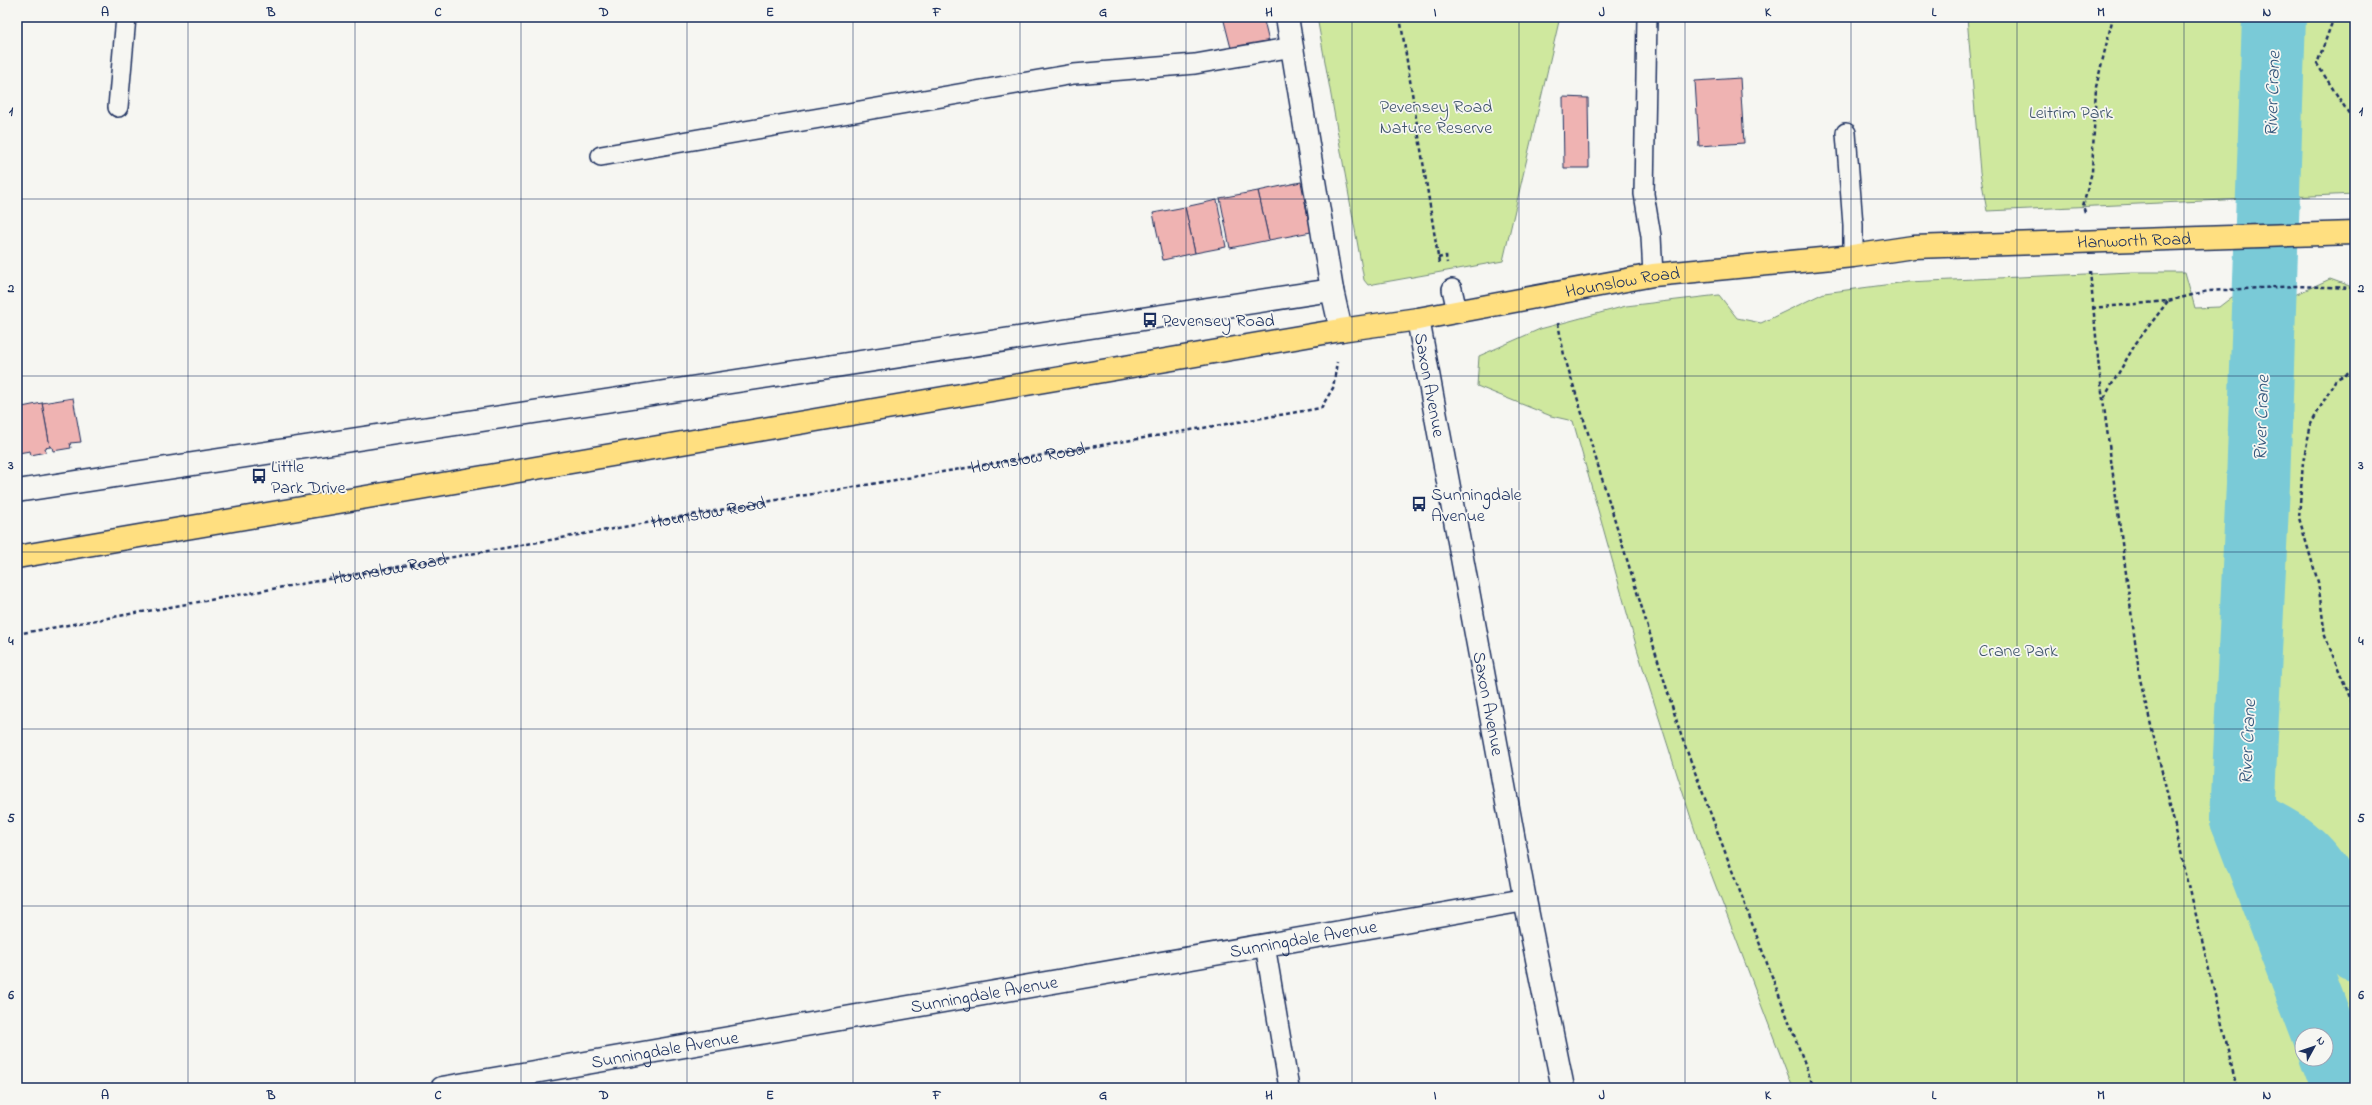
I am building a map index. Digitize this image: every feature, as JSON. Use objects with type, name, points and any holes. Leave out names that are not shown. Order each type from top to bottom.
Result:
[{"type":"main road","name":"Hanworth Road","points":[[1913,248],[2225,237],[2306,236],[2355,233]]},
{"type":"main road","name":"Hounslow Road","points":[[17,557],[1338,331],[1418,319],[1653,275],[1853,256],[1913,248]]},
{"type":"street","points":[[1287,17],[1293,46],[1338,331]]},
{"type":"street","points":[[17,491],[1332,290]]},
{"type":"street","name":"Saxon Avenue","points":[[1418,319],[1526,900],[1563,1088]]},
{"type":"street","name":"Sunningdale Avenue","points":[[442,1088],[1526,900]]},
{"type":"lane","points":[[118,107],[126,17]]},
{"type":"lane","points":[[1647,17],[1644,194],[1651,236],[1653,275]]},
{"type":"lane","points":[[601,156],[1074,74],[1195,64],[1293,46]]},
{"type":"lane","points":[[1846,133],[1853,225],[1853,256]]},
{"type":"lane","points":[[1452,289],[1457,311]]},
{"type":"lane","points":[[1266,945],[1289,1088]]},
{"type":"path","points":[[1400,17],[1438,258],[1442,272],[1452,289]]},
{"type":"path","points":[[2087,218],[2083,206],[2092,172],[2096,87],[2113,17]]},
{"type":"path","points":[[2334,17],[2317,64],[2355,124]]},
{"type":"path","points":[[2089,242],[2092,308],[2140,679],[2237,1088]]},
{"type":"path","points":[[2092,308],[2168,301],[2208,291],[2295,286],[2355,288]]},
{"type":"path","points":[[1551,294],[1564,355],[1681,735],[1814,1088]]},
{"type":"path","points":[[2103,398],[2136,343],[2168,301]]},
{"type":"path","name":"Hounslow Road","points":[[17,634],[771,501],[1321,408],[1332,388],[1337,368],[1338,331]]},
{"type":"path","points":[[2355,371],[2336,379],[2311,424],[2303,462],[2299,518],[2318,582],[2325,636],[2355,710]]},
{"type":"green space","name":"Pevensey Road Nature Reserve","points":[[1317,17],[1560,17],[1503,261],[1368,285],[1364,280]]},
{"type":"green space","name":"Leitrim Park","points":[[1967,17],[2355,17],[2355,194],[1987,211],[1980,172]]},
{"type":"green space","name":"Crane Park","points":[[2132,272],[2185,272],[2195,308],[2219,307],[2232,297],[2277,303],[2330,279],[2355,288],[2355,1088],[1793,1088],[1697,837],[1638,652],[1573,421],[1551,416],[1477,386],[1479,356],[1540,329],[1626,306],[1719,295],[1737,318],[1761,323],[1824,293],[1907,282]]},
{"type":"building","points":[[1223,17],[1263,17],[1269,42],[1232,52]]},
{"type":"building","points":[[1740,78],[1744,143],[1699,146],[1695,81]]},
{"type":"building","points":[[1563,97],[1588,98],[1589,168],[1564,168]]},
{"type":"building","points":[[1301,182],[1311,232],[1269,240],[1258,191]]},
{"type":"building","points":[[1258,191],[1269,240],[1230,248],[1220,198]]},
{"type":"building","points":[[1217,200],[1226,247],[1195,253],[1185,207]]},
{"type":"building","points":[[1185,207],[1195,253],[1163,260],[1153,213]]},
{"type":"building","points":[[73,398],[81,442],[70,443],[71,448],[53,451],[52,447],[50,447],[42,403]]},
{"type":"building","points":[[42,403],[50,447],[45,448],[46,452],[31,455],[30,451],[18,453],[17,408]]},
{"type":"waterway","name":"River Crane","points":[[2274,17],[2258,484],[2242,819],[2321,1027]]},
{"type":"waterway","name":"River Crane","points":[[2242,819],[2275,836],[2293,848],[2314,869],[2330,894],[2355,949]]},
{"type":"waterway","name":"River Crane","points":[[2334,1061],[2344,1088]]},
{"type":"place","name":"Pevensey Road","points":[[1150,320]]},
{"type":"place","name":"Little Park Drive","points":[[259,476]]},
{"type":"place","name":"Sunningdale Avenue","points":[[1419,504]]}]
